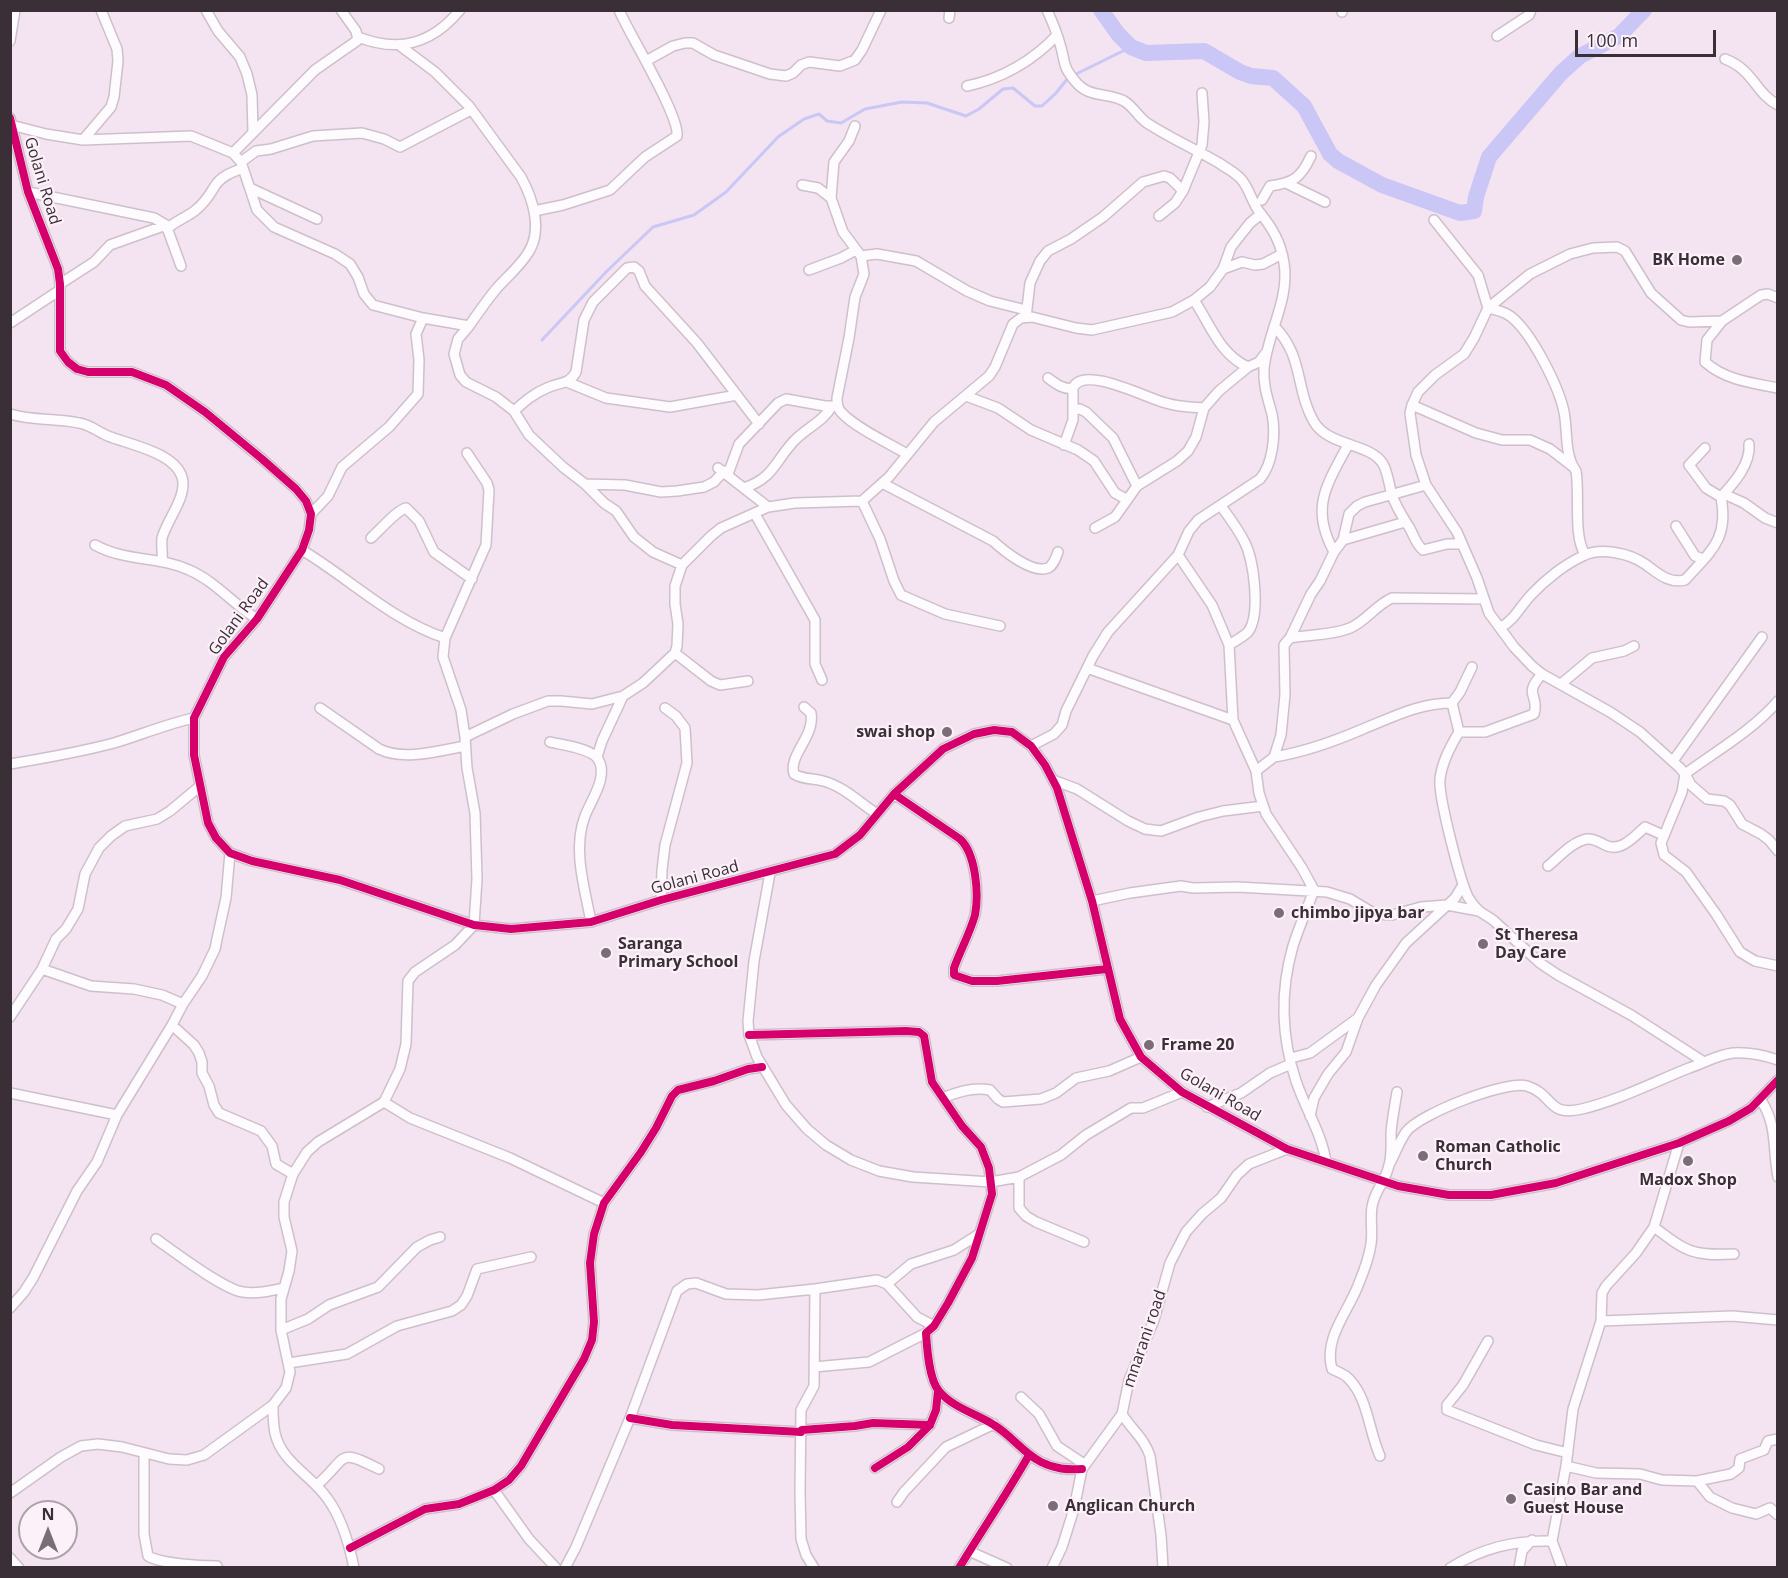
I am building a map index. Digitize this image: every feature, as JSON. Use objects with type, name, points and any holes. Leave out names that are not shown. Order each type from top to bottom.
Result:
[{"type":"street","points":[[10,42],[15,10]]},
{"type":"street","points":[[83,140],[111,107],[114,97],[117,49],[101,10]]},
{"type":"street","points":[[206,10],[218,32],[240,57],[247,74],[252,94],[253,132]]},
{"type":"street","points":[[341,10],[358,37],[389,46],[435,34],[460,10]]},
{"type":"street","points":[[534,211],[563,205],[610,190],[645,157],[677,136],[676,126],[619,10]]},
{"type":"street","points":[[646,61],[673,46],[685,43],[693,44],[714,55],[770,74],[786,76],[809,62],[840,66],[855,60],[881,10]]},
{"type":"street","points":[[1031,746],[1054,734],[1062,725],[1066,711],[1087,668],[1116,622],[1178,555],[1189,531],[1198,520],[1260,479],[1264,474],[1271,453],[1274,433],[1272,415],[1266,397],[1265,354],[1285,284],[1282,254],[1272,226],[1260,214],[1250,191],[1240,177],[1199,151],[1148,124],[1119,98],[1090,93],[1078,85],[1065,68],[1061,46],[1047,10]]},
{"type":"street","points":[[1497,36],[1529,15],[1531,10]]},
{"type":"street","points":[[966,86],[989,82],[1034,57],[1057,35]]},
{"type":"street","points":[[233,153],[315,70],[356,42],[358,37]]},
{"type":"street","points":[[399,45],[435,72],[469,106],[521,177],[528,190],[534,211],[534,236],[529,252],[485,303],[458,339],[454,354],[460,375],[466,382],[496,397],[514,411],[529,435],[563,467],[616,510],[634,537],[653,552],[682,565]]},
{"type":"street","points":[[1725,59],[1740,65],[1769,99],[1778,105]]},
{"type":"street","points":[[1159,216],[1175,203],[1183,191],[1199,151],[1203,138],[1202,93]]},
{"type":"street","points":[[10,323],[94,262],[110,245],[167,227],[196,210],[212,194],[216,184],[242,165],[256,151],[271,149],[313,136],[362,133],[384,139],[400,147],[471,110]]},
{"type":"street","name":"Golani Road","points":[[10,118],[28,192],[58,269],[60,351],[68,362],[77,369],[88,372],[132,372],[166,385],[206,412],[296,489],[306,501],[311,514],[309,530],[302,550],[257,619],[224,657],[194,718],[194,755],[208,823],[216,838],[230,853],[252,861],[340,880],[474,925],[511,929],[591,922],[660,900],[770,873],[835,854],[860,835],[894,794],[943,749],[974,734],[994,730],[1012,732],[1031,746],[1053,780],[1092,901],[1120,1018],[1141,1057],[1182,1092],[1287,1149],[1398,1186],[1449,1195],[1491,1196],[1556,1183],[1679,1143],[1729,1121],[1761,1100],[1778,1080]]},
{"type":"street","points":[[11,125],[83,140],[191,136],[233,153],[242,165],[257,210],[274,227],[335,254],[350,264],[364,294],[373,304],[423,318],[469,326]]},
{"type":"street","points":[[744,488],[769,475],[795,440],[827,414],[837,398],[855,297],[864,274],[858,253],[843,232],[831,198],[834,162],[849,141],[855,126]]},
{"type":"street","points":[[1250,191],[1292,182],[1304,171],[1311,156]]},
{"type":"street","points":[[320,708],[389,754],[408,754],[465,741],[513,714],[548,701],[561,700],[592,704],[623,696],[659,669],[675,653],[678,624],[675,586],[682,565],[721,528],[768,507],[795,503],[862,501],[900,465],[934,422],[989,376],[1013,324],[1026,313],[1032,278],[1048,251],[1071,239],[1103,217],[1143,182],[1164,176],[1170,178],[1183,191]]},
{"type":"street","points":[[1286,183],[1325,202]]},
{"type":"street","points":[[802,185],[818,188],[831,198]]},
{"type":"street","points":[[1262,200],[1270,186]]},
{"type":"street","points":[[250,188],[317,219]]},
{"type":"street","points":[[28,192],[143,216],[167,227],[181,266]]},
{"type":"street","points":[[809,270],[858,253],[916,261],[966,291],[990,301],[1092,330],[1172,312],[1194,300],[1210,287],[1223,269],[1231,247],[1260,214]]},
{"type":"street","points":[[1434,220],[1478,275],[1488,308]]},
{"type":"street","points":[[1722,321],[1689,322],[1681,320],[1651,293],[1625,251],[1617,247],[1593,248],[1562,256],[1530,274],[1488,308],[1464,354],[1435,375],[1418,392],[1412,405],[1410,424],[1416,455],[1426,485],[1462,544],[1490,614],[1514,647],[1542,674],[1625,722],[1673,761],[1691,785],[1707,799],[1725,801],[1742,824],[1769,840],[1778,851]]},
{"type":"street","points":[[1223,269],[1242,262],[1263,264],[1282,254]]},
{"type":"street","points":[[514,411],[527,399],[547,387],[567,382],[576,372],[584,320],[593,302],[627,268],[634,267],[639,271],[645,286],[697,343],[759,424]]},
{"type":"street","points":[[1778,298],[1768,294],[1761,295],[1722,321],[1707,340],[1704,362],[1712,369],[1734,379],[1778,388]]},
{"type":"street","points":[[1194,300],[1216,339],[1231,356],[1248,367]]},
{"type":"street","points":[[1488,308],[1506,314],[1517,322],[1544,362],[1564,412],[1572,466]]},
{"type":"street","points":[[311,514],[328,496],[342,467],[389,427],[418,394],[419,360],[416,334],[423,318]]},
{"type":"street","points":[[1274,326],[1291,349],[1314,421],[1321,430],[1348,445],[1374,454],[1383,464],[1392,495],[1417,544],[1423,550],[1447,544],[1462,544]]},
{"type":"street","points":[[1095,528],[1115,517],[1137,486],[1177,461],[1188,451],[1196,438],[1204,408],[1219,391],[1248,367],[1259,362],[1265,354]]},
{"type":"street","points":[[1048,378],[1068,389],[1073,388]]},
{"type":"street","points":[[1064,445],[1074,410],[1073,388],[1077,381],[1090,380],[1116,384],[1168,404],[1204,408]]},
{"type":"street","points":[[567,382],[606,398],[670,407],[737,395]]},
{"type":"street","points":[[966,396],[999,408],[1031,430],[1078,450],[1094,461],[1115,493],[1126,500]]},
{"type":"street","points":[[585,483],[625,485],[660,492],[695,489],[714,482],[740,444],[778,403],[786,399],[834,406],[858,425],[907,454]]},
{"type":"street","points":[[1412,405],[1476,433],[1502,440],[1530,440],[1550,449],[1572,466],[1578,479],[1577,514],[1582,549],[1585,554]]},
{"type":"street","points":[[1074,410],[1080,409],[1086,412],[1113,438],[1137,486]]},
{"type":"street","points":[[10,414],[22,418],[80,423],[94,427],[106,435],[142,446],[171,462],[181,474],[183,484],[162,540],[162,561]]},
{"type":"street","points":[[1500,628],[1512,620],[1531,595],[1548,580],[1585,554],[1603,552],[1627,556],[1644,563],[1657,574],[1678,582],[1686,580],[1718,543],[1724,518],[1723,496],[1736,480],[1750,453],[1749,444]]},
{"type":"street","points":[[1334,552],[1325,536],[1321,507],[1332,474],[1348,445]]},
{"type":"street","points":[[1705,448],[1689,465],[1706,488],[1744,503],[1778,524]]},
{"type":"street","points":[[10,1493],[61,1456],[81,1446],[98,1444],[122,1447],[169,1459],[187,1460],[204,1455],[273,1405],[286,1388],[290,1372],[281,1330],[281,1299],[292,1251],[284,1217],[284,1202],[293,1174],[307,1152],[318,1142],[384,1102],[400,1069],[406,1044],[408,981],[415,972],[455,945],[474,925],[477,844],[475,813],[467,768],[461,710],[443,657],[445,638],[486,545],[489,490],[487,483],[467,453]]},
{"type":"street","points":[[723,471],[768,507]]},
{"type":"street","points":[[882,483],[993,541],[1008,554],[1036,569],[1048,568],[1053,564],[1058,552]]},
{"type":"street","points":[[1274,757],[1283,722],[1285,680],[1283,648],[1334,552],[1343,540],[1347,520],[1353,509],[1365,502],[1426,485]]},
{"type":"street","points":[[862,501],[880,539],[901,595],[945,614],[1000,626]]},
{"type":"street","points":[[1221,506],[1249,552],[1254,592],[1252,623],[1242,637],[1229,645]]},
{"type":"street","points":[[371,538],[400,510],[406,508],[419,521],[437,555],[472,579]]},
{"type":"street","points":[[755,514],[815,620],[815,664],[822,680]]},
{"type":"street","points":[[1343,540],[1405,522]]},
{"type":"street","points":[[1676,526],[1695,556],[1703,559]]},
{"type":"street","points":[[96,545],[117,555],[162,561],[189,570],[207,580],[257,619]]},
{"type":"street","points":[[302,550],[400,618],[422,630],[445,638]]},
{"type":"street","points":[[1178,555],[1212,605],[1229,645],[1233,720],[1256,771],[1266,814],[1314,890],[1293,946],[1283,996],[1284,1024],[1291,1061],[1310,1118],[1322,1141],[1326,1162]]},
{"type":"street","points":[[1290,638],[1341,631],[1353,627],[1383,602],[1392,598],[1484,599]]},
{"type":"street","points":[[1673,761],[1762,637]]},
{"type":"street","points":[[1561,684],[1592,658],[1624,651],[1634,646]]},
{"type":"street","points":[[675,653],[711,681],[720,685],[748,681]]},
{"type":"street","points":[[1472,667],[1452,703],[1459,732],[1445,760],[1440,780],[1441,797],[1463,885],[1472,904],[1540,963],[1631,1015],[1704,1062]]},
{"type":"street","points":[[1087,668],[1233,720]]},
{"type":"street","points":[[1459,732],[1485,732],[1534,714],[1531,696],[1533,684],[1542,674]]},
{"type":"street","points":[[591,922],[580,852],[584,817],[593,800],[601,775],[597,757],[602,741],[623,696]]},
{"type":"street","points":[[1778,701],[1753,727],[1729,741],[1685,774],[1682,792],[1661,843],[1664,855],[1686,872],[1740,952],[1755,961],[1778,966]]},
{"type":"street","points":[[1256,771],[1274,757],[1340,738],[1418,706],[1452,703]]},
{"type":"street","points":[[804,707],[811,713],[813,721],[804,745],[795,759],[793,765],[795,774],[807,779],[821,780],[839,788],[877,814]]},
{"type":"street","points":[[660,900],[665,845],[687,763],[685,728],[676,716],[665,708]]},
{"type":"street","points":[[10,764],[79,752],[118,742],[169,723],[194,718]]},
{"type":"street","points":[[550,742],[588,751],[597,757]]},
{"type":"street","points":[[1053,780],[1077,789],[1128,821],[1145,829],[1161,831],[1223,811],[1263,806]]},
{"type":"street","points":[[10,1017],[78,909],[85,874],[99,848],[125,826],[151,821],[170,811],[200,786]]},
{"type":"street","points":[[894,794],[960,839],[968,847],[971,855],[976,901],[974,916],[954,968],[954,975],[972,981],[997,981],[1107,969]]},
{"type":"street","points":[[1548,866],[1584,839],[1596,840],[1612,848],[1631,840],[1645,827],[1663,835]]},
{"type":"street","points":[[12,1305],[33,1278],[77,1191],[97,1162],[117,1115],[202,976],[215,949],[226,898],[230,853]]},
{"type":"street","points":[[770,873],[754,961],[748,1021],[749,1035],[762,1067],[782,1099],[807,1129],[826,1145],[851,1160],[879,1171],[913,1177],[992,1182],[1019,1177],[1060,1155],[1086,1135],[1131,1108],[1143,1108],[1182,1092]]},
{"type":"street","points":[[1310,1118],[1314,1098],[1328,1074],[1346,1052],[1358,1018],[1376,985],[1406,943],[1455,898],[1463,885]]},
{"type":"street","points":[[1092,901],[1181,886],[1314,890],[1344,897],[1375,914],[1392,915],[1421,907],[1448,905],[1479,911]]},
{"type":"street","points":[[42,969],[91,986],[134,989],[162,995],[183,1004]]},
{"type":"street","points":[[1207,1107],[1240,1093],[1291,1061],[1310,1053],[1358,1018]]},
{"type":"street","points":[[172,1025],[194,1045],[199,1053],[202,1073],[219,1113],[261,1131],[272,1146],[276,1164],[293,1174]]},
{"type":"street","points":[[749,1035],[919,1032],[924,1036],[927,1045],[932,1082],[962,1126],[981,1147],[992,1182],[992,1194],[976,1247],[963,1277],[934,1326],[926,1333],[869,1362],[814,1367]]},
{"type":"street","points":[[1380,1456],[1356,1388],[1348,1377],[1332,1369],[1329,1358],[1338,1323],[1350,1305],[1366,1267],[1372,1242],[1372,1207],[1377,1189],[1384,1181],[1389,1165],[1406,1131],[1420,1119],[1497,1088],[1524,1085],[1540,1091],[1554,1107],[1564,1112],[1599,1103],[1716,1057],[1742,1053],[1759,1054],[1778,1060]]},
{"type":"street","points":[[943,1098],[960,1092],[983,1089],[990,1090],[1003,1102],[1041,1099],[1056,1093],[1076,1078],[1109,1071],[1141,1057]]},
{"type":"street","points":[[350,1548],[425,1509],[459,1504],[494,1490],[509,1480],[521,1466],[584,1359],[592,1340],[594,1322],[590,1263],[594,1234],[604,1203],[646,1144],[672,1096],[678,1090],[762,1067]]},
{"type":"street","points":[[1389,1165],[1397,1092]]},
{"type":"street","points":[[10,1094],[117,1115]]},
{"type":"street","points":[[1761,1100],[1769,1113],[1773,1126],[1778,1177]]},
{"type":"street","points":[[384,1102],[410,1118],[510,1158],[604,1203]]},
{"type":"street","points":[[1562,1568],[1552,1541],[1566,1466],[1573,1409],[1601,1321],[1602,1293],[1636,1253],[1654,1227],[1679,1143]]},
{"type":"street","name":"mnarani road","points":[[1052,1568],[1062,1547],[1074,1509],[1083,1467],[1122,1414],[1129,1380],[1154,1320],[1170,1263],[1186,1232],[1221,1198],[1237,1175],[1249,1164],[1287,1149]]},
{"type":"street","points":[[1019,1177],[1019,1208],[1026,1216],[1084,1242]]},
{"type":"street","points":[[1654,1227],[1687,1251],[1713,1255],[1734,1254]]},
{"type":"street","points":[[887,1284],[911,1264],[954,1250],[979,1234]]},
{"type":"street","points":[[281,1330],[308,1319],[329,1305],[378,1287],[417,1247],[440,1237]]},
{"type":"street","points":[[156,1239],[193,1266],[240,1292],[258,1293],[284,1288]]},
{"type":"street","points":[[289,1363],[346,1354],[397,1326],[452,1311],[461,1305],[467,1296],[477,1269],[531,1257]]},
{"type":"street","points":[[565,1568],[630,1418],[677,1291],[682,1286],[696,1283],[726,1294],[758,1295],[878,1280],[887,1284],[917,1317],[934,1326]]},
{"type":"street","points":[[814,1568],[806,1555],[801,1539],[801,1410],[814,1386],[815,1289]]},
{"type":"street","points":[[1601,1321],[1732,1316],[1778,1320]]},
{"type":"street","points":[[926,1333],[933,1378],[938,1390],[951,1401],[994,1424],[1029,1455],[1066,1470],[1083,1467]]},
{"type":"street","points":[[1488,1341],[1463,1385],[1447,1405],[1447,1410],[1536,1445],[1568,1453]]},
{"type":"street","points":[[875,1468],[908,1447],[930,1425],[936,1410],[938,1390]]},
{"type":"street","points":[[1021,1397],[1039,1414],[1057,1446],[1083,1467]]},
{"type":"street","points":[[273,1405],[275,1433],[280,1447],[287,1457],[317,1485],[338,1514],[350,1548],[354,1568]]},
{"type":"street","points":[[1122,1414],[1129,1426],[1146,1443],[1150,1456],[1163,1568]]},
{"type":"street","points":[[630,1418],[672,1425],[801,1431],[873,1423],[897,1422],[930,1425]]},
{"type":"street","points":[[897,1502],[946,1447],[994,1424]]},
{"type":"street","points":[[1566,1466],[1596,1473],[1640,1474],[1662,1480],[1697,1481],[1731,1474],[1738,1468],[1740,1459],[1764,1450],[1768,1441],[1778,1438],[1778,1429]]},
{"type":"street","points":[[144,1453],[144,1534],[148,1556],[156,1561],[217,1566]]},
{"type":"street","points":[[959,1568],[1000,1506],[1029,1455]]},
{"type":"street","points":[[317,1485],[332,1472],[338,1463],[349,1456],[380,1469]]},
{"type":"street","points":[[1697,1481],[1706,1494],[1723,1505],[1745,1513],[1756,1514],[1770,1508],[1778,1515]]},
{"type":"street","points":[[494,1490],[529,1539],[556,1568]]},
{"type":"street","points":[[1450,1568],[1492,1546],[1532,1540],[1552,1541]]},
{"type":"street","points":[[1520,1568],[1522,1551],[1532,1540]]},
{"type":"street","points":[[969,1551],[1007,1568]]},
{"type":"waterway","points":[[1101,10],[1118,34],[1131,47],[1146,53],[1204,51],[1240,72],[1251,76],[1273,78],[1304,106],[1330,154],[1338,161],[1382,185],[1460,213],[1474,211],[1476,197],[1489,157],[1561,73],[1580,56],[1619,36],[1644,10]]},
{"type":"waterway","points":[[542,340],[607,271],[653,227],[694,215],[726,192],[778,137],[804,119],[819,114],[827,121],[841,123],[865,109],[902,102],[927,103],[966,116],[979,109],[1003,89],[1013,88],[1035,106],[1042,106],[1068,78],[1131,47]]},
{"type":"cycle path","points":[[10,118],[28,192],[58,269],[60,351],[68,362],[77,369],[88,372],[132,372],[166,385],[205,412],[296,489],[306,501],[311,514],[309,530],[302,550],[257,619],[224,657],[194,718],[194,755],[208,823],[216,838],[230,853],[252,861],[340,880],[474,925],[511,929],[591,922],[661,900],[835,854],[860,835],[894,794],[943,749],[974,734],[994,730],[1012,732],[1031,746],[1045,765],[1057,788],[1092,901],[1120,1019],[1141,1057],[1182,1092],[1287,1149],[1398,1186],[1449,1195],[1491,1195],[1556,1183],[1679,1143],[1729,1121],[1751,1108],[1778,1080]]},
{"type":"cycle path","points":[[894,794],[960,839],[970,854],[976,886],[975,915],[954,968],[954,975],[972,981],[997,981],[1107,969]]},
{"type":"cycle path","points":[[749,1035],[906,1031],[919,1032],[924,1036],[932,1082],[962,1126],[981,1147],[989,1168],[992,1194],[972,1258],[934,1326],[926,1333],[933,1379],[939,1391],[951,1402],[994,1425],[1035,1458],[1056,1468],[1082,1469]]},
{"type":"cycle path","points":[[350,1548],[425,1509],[459,1504],[494,1490],[509,1480],[521,1466],[584,1359],[592,1340],[594,1322],[590,1263],[594,1234],[604,1203],[641,1152],[672,1096],[678,1090],[762,1067]]},
{"type":"cycle path","points":[[875,1468],[908,1447],[930,1425],[936,1410],[938,1391]]},
{"type":"cycle path","points":[[630,1418],[672,1425],[801,1432]]},
{"type":"cycle path","points":[[802,1430],[873,1423],[930,1425]]},
{"type":"cycle path","points":[[959,1568],[1029,1455]]},
{"type":"place","name":"BK Home","points":[[1737,260]]},
{"type":"place","name":"swai shop","points":[[947,732]]},
{"type":"place","name":"chimbo jipya bar","points":[[1279,913]]},
{"type":"place","name":"St Theresa Day Care","points":[[1483,944]]},
{"type":"place","name":"Saranga Primary School","points":[[606,953]]},
{"type":"place","name":"Frame 20","points":[[1149,1045]]},
{"type":"place","name":"Roman Catholic Church","points":[[1423,1156]]},
{"type":"place","name":"Madox Shop","points":[[1688,1161]]},
{"type":"place","name":"Casino Bar and Guest House","points":[[1511,1499]]},
{"type":"place","name":"Anglican Church","points":[[1053,1506]]}]
